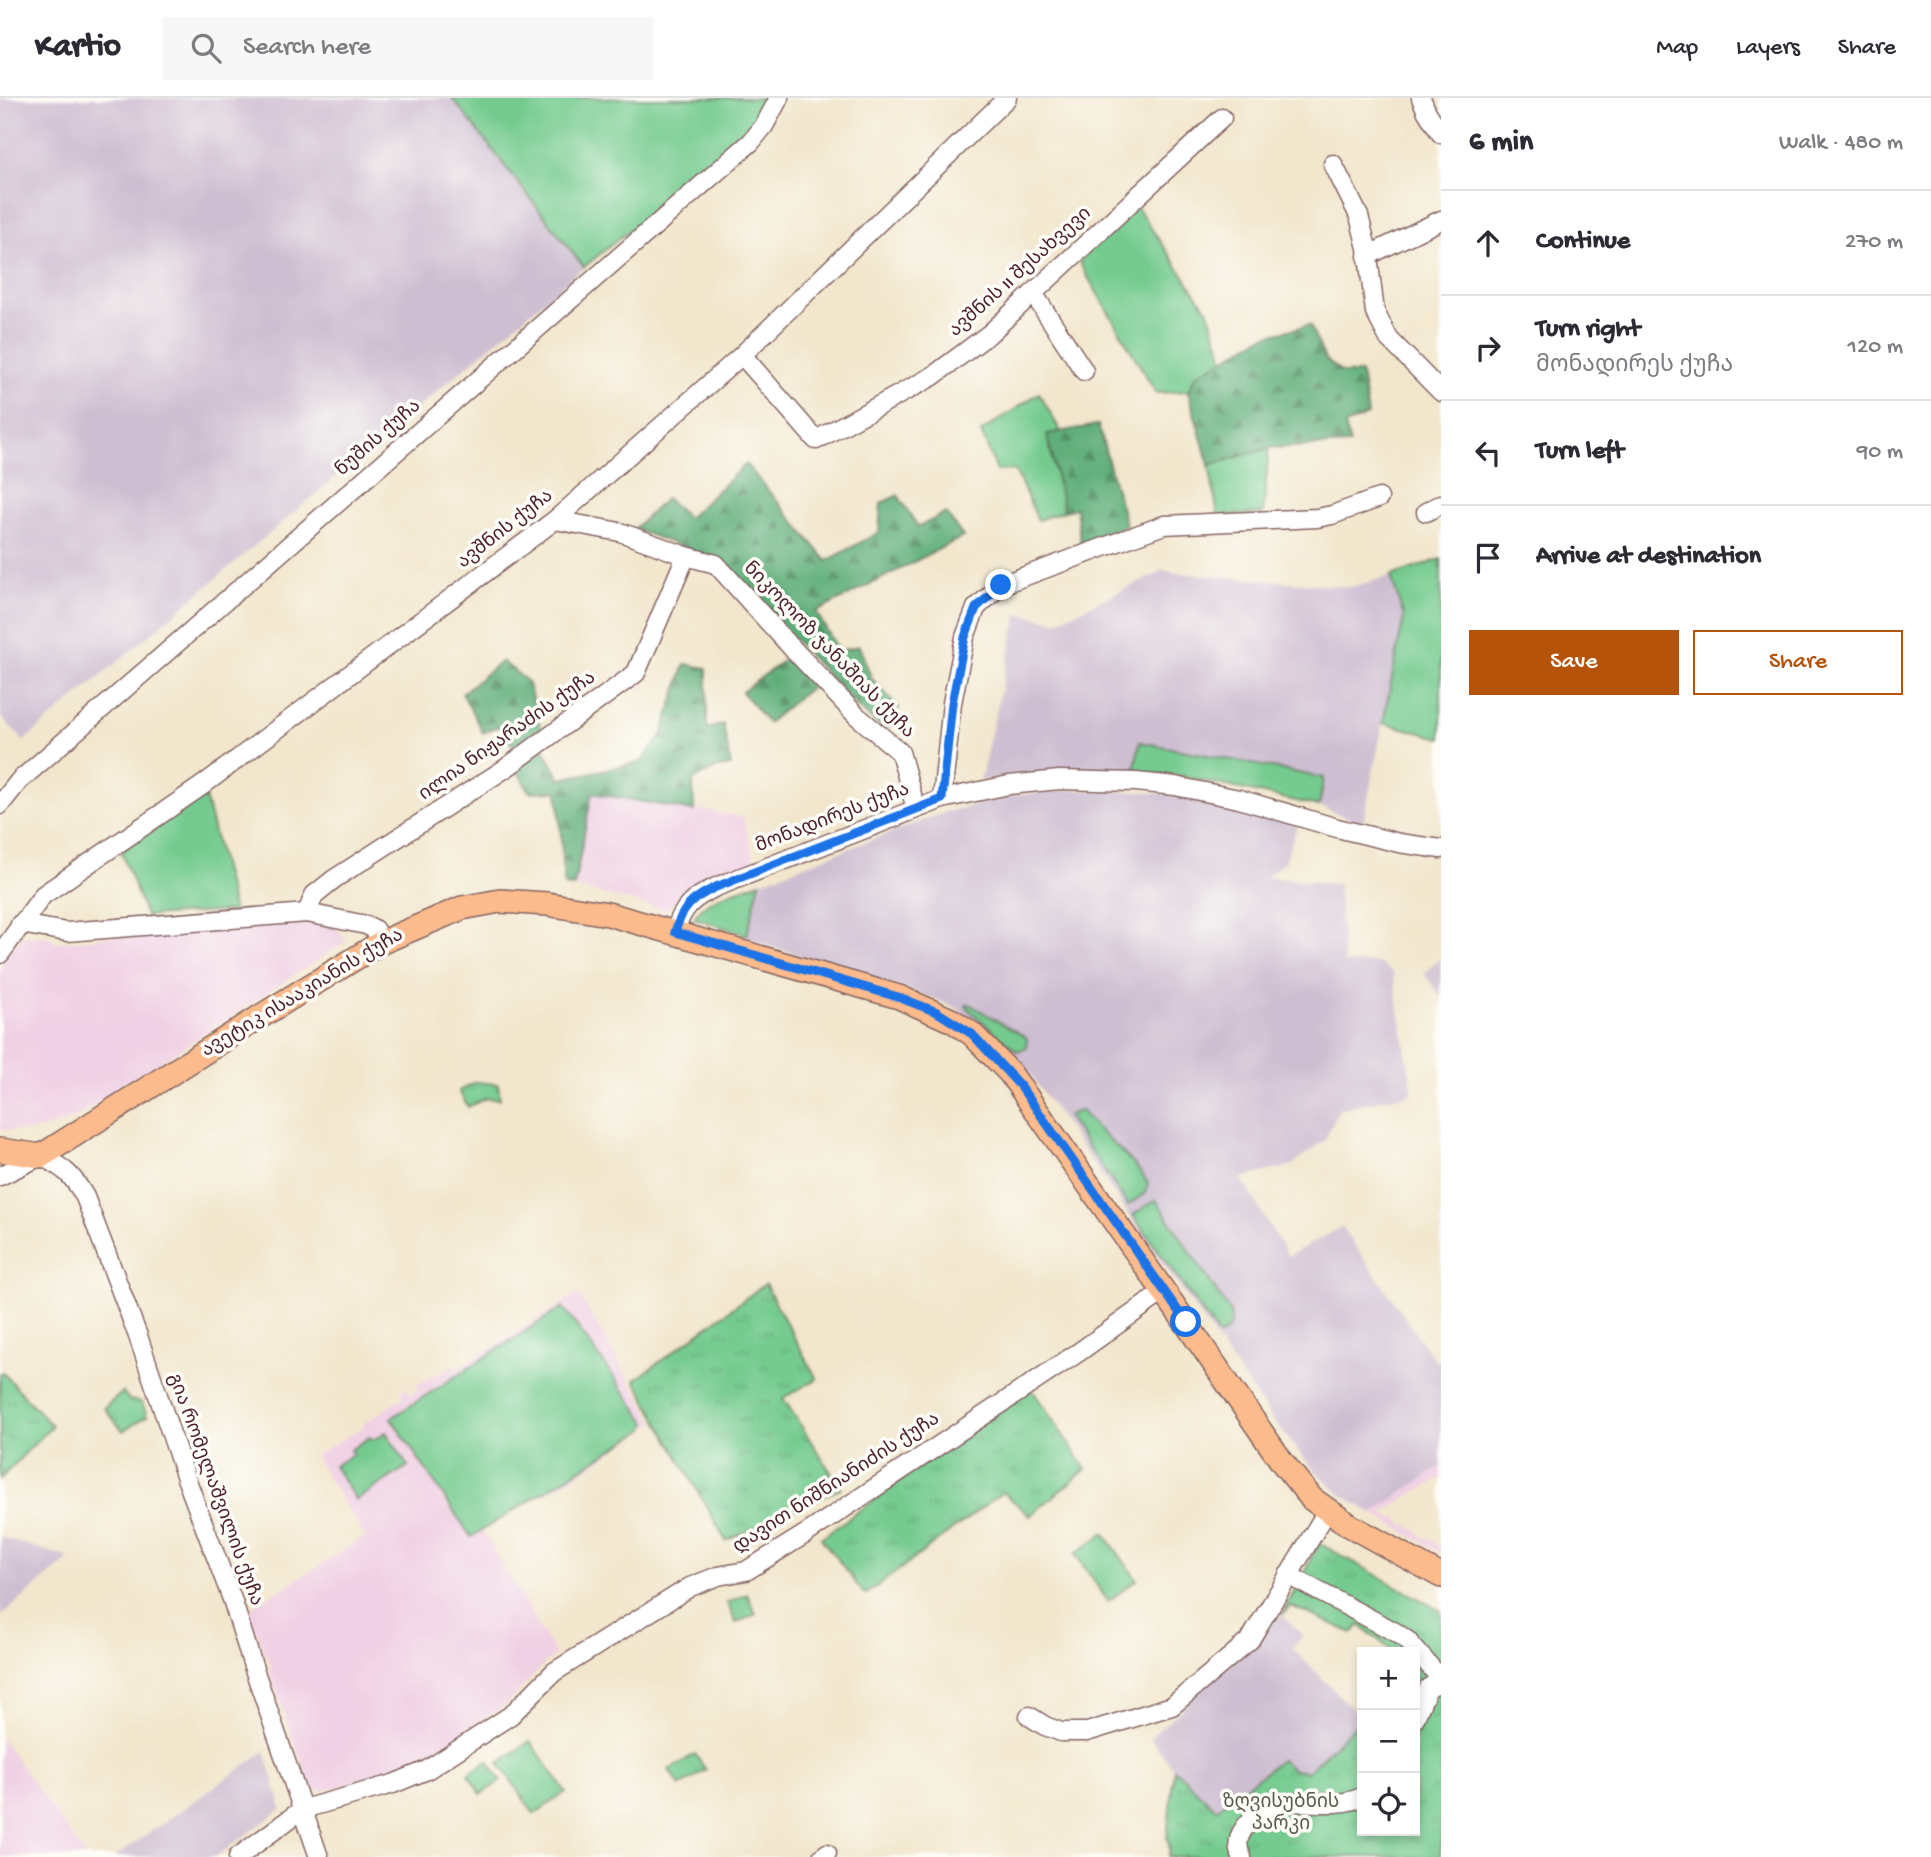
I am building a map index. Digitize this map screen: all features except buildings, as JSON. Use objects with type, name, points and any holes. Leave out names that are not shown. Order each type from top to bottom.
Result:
[{"type":"main road","name":"ავეტიკ ისააკიანის ქუჩა","points":[[41,1156],[382,942],[462,908],[500,901],[547,904],[608,914],[898,997],[937,1012],[972,1034],[1021,1087],[1282,1462],[1312,1499],[1327,1511],[1441,1576]]},
{"type":"main road","points":[[0,1150],[41,1156]]},
{"type":"street","name":"ნუშის ქუჩა","points":[[0,806],[19,781],[751,142],[775,109],[779,98]]},
{"type":"street","name":"ავშნის ქუჩა","points":[[0,954],[43,895],[204,785],[555,520],[742,355],[1007,98]]},
{"type":"street","points":[[1421,98],[1441,134]]},
{"type":"street","name":"ავშნის II შესახვევი","points":[[742,355],[816,440],[933,376],[989,334],[1222,118]]},
{"type":"street","points":[[1333,164],[1359,216],[1375,313],[1389,339],[1441,392]]},
{"type":"street","points":[[1367,256],[1441,220]]},
{"type":"street","points":[[1033,293],[1084,371]]},
{"type":"street","points":[[942,799],[952,703],[965,637],[976,608],[1001,585],[1164,525],[1317,517],[1332,515],[1379,498]]},
{"type":"street","name":"ნიკოლოზ ჯანაშიას ქუჩა","points":[[555,520],[621,532],[716,564],[857,716],[900,752],[916,809]]},
{"type":"street","name":"ილია ნიჟარაძის ქუჩა","points":[[307,913],[314,895],[334,879],[506,768],[636,673],[686,555]]},
{"type":"street","name":"მონადირეს ქუჩა","points":[[675,932],[679,917],[695,897],[716,887],[942,799],[1009,785],[1059,780],[1175,786],[1239,799],[1399,843],[1441,849]]},
{"type":"street","points":[[20,924],[68,932],[307,913],[366,925],[374,929],[382,942]]},
{"type":"street","points":[[0,1176],[41,1156]]},
{"type":"street","name":"გია რომელაშვილის ქუჩა","points":[[41,1156],[65,1168],[85,1197],[232,1599],[319,1857]]},
{"type":"street","name":"დავით ნიშნიანიძის ქუჩა","points":[[237,1857],[303,1809],[393,1784],[427,1770],[511,1715],[554,1672],[690,1587],[718,1576],[746,1571],[807,1533],[1079,1352],[1163,1292]]},
{"type":"street","points":[[1029,1716],[1062,1732],[1087,1732],[1172,1706],[1250,1640],[1327,1511]]},
{"type":"street","points":[[1288,1575],[1407,1640],[1441,1680],[1428,1688],[1418,1710]]},
{"type":"street","points":[[1242,1857],[1238,1847],[1242,1831],[1249,1821],[1270,1807],[1294,1801],[1334,1803],[1357,1798]]},
{"type":"shaded area","points":[[0,98],[452,98],[584,267],[24,741],[0,716]]},
{"type":"shaded area","points":[[1158,569],[1177,573],[1351,587],[1391,576],[1404,617],[1363,824],[1319,806],[1324,779],[1140,742],[1134,772],[1048,771],[980,781],[1018,614],[1057,621],[1161,572]]},
{"type":"shaded area","points":[[1067,790],[1201,797],[1299,821],[1285,861],[1266,877],[1338,884],[1344,963],[1379,963],[1393,973],[1413,1093],[1339,1109],[1325,1140],[1291,1166],[1241,1178],[1288,1256],[1342,1227],[1436,1362],[1441,1360],[1441,1466],[1372,1513],[1340,1494],[1315,1471],[1275,1423],[1028,1071],[957,1008],[745,938],[760,882],[946,812],[1011,796]]},
{"type":"shaded area","points":[[592,792],[743,817],[755,862],[684,892],[666,910],[574,887]]},
{"type":"shaded area","points":[[281,919],[335,925],[347,941],[77,1116],[46,1128],[29,1131],[0,1130],[0,971],[6,955],[22,937],[48,936],[56,943],[201,925]]},
{"type":"shaded area","points":[[1441,958],[1441,997],[1424,973]]},
{"type":"shaded area","points":[[578,1293],[655,1423],[572,1478],[482,1530],[556,1655],[546,1662],[507,1704],[405,1768],[323,1791],[311,1789],[269,1671],[271,1666],[267,1654],[264,1653],[249,1609],[365,1537],[314,1456],[364,1427],[363,1424],[404,1397],[401,1392],[407,1388],[411,1394],[418,1389],[417,1385],[434,1375],[453,1365],[456,1370]]},
{"type":"shaded area","points":[[1441,1466],[1441,1478],[1383,1513],[1392,1519],[1396,1517],[1405,1527],[1409,1525],[1411,1530],[1415,1529],[1424,1539],[1428,1538],[1438,1546],[1441,1545],[1441,1553],[1372,1513]]},
{"type":"shaded area","points":[[0,1537],[70,1558],[0,1617]]},
{"type":"shaded area","points":[[1282,1615],[1303,1636],[1292,1648],[1357,1714],[1357,1724],[1307,1772],[1293,1770],[1281,1760],[1215,1809],[1174,1769],[1150,1738]]},
{"type":"shaded area","points":[[0,1737],[87,1857],[0,1857]]},
{"type":"shaded area","points":[[265,1751],[282,1809],[215,1857],[115,1857]]},
{"type":"green space","points":[[452,98],[769,98],[762,119],[732,147],[584,267]]},
{"type":"green space","points":[[1136,206],[1208,311],[1224,359],[1196,375],[1188,391],[1156,393],[1079,262]]},
{"type":"green space","points":[[1310,325],[1325,359],[1342,373],[1361,373],[1368,415],[1345,425],[1350,444],[1269,448],[1209,465],[1188,391],[1196,375],[1264,336]]},
{"type":"green space","points":[[1039,393],[1061,432],[1047,434],[1064,511],[1038,520],[1015,470],[997,471],[981,432]]},
{"type":"green space","points":[[1098,425],[1126,525],[1081,546],[1076,508],[1064,511],[1047,434]]},
{"type":"green space","points":[[1269,448],[1263,514],[1218,515],[1209,465]]},
{"type":"green space","points":[[746,464],[827,561],[879,532],[881,503],[898,495],[918,527],[946,513],[963,537],[816,612],[839,651],[859,646],[872,679],[899,708],[886,731],[859,709],[721,561],[634,529],[666,498],[688,518]]},
{"type":"green space","points":[[1441,559],[1441,738],[1383,723],[1404,617],[1391,576]]},
{"type":"green space","points":[[792,654],[818,681],[768,723],[742,692]]},
{"type":"green space","points":[[502,661],[527,681],[541,728],[513,746],[498,726],[483,733],[462,693]]},
{"type":"green space","points":[[685,664],[707,668],[707,729],[723,724],[731,766],[714,769],[693,780],[694,811],[592,793],[574,887],[564,886],[558,791],[529,792],[515,766],[543,747],[560,779],[641,762],[662,735]]},
{"type":"green space","points":[[1140,742],[1324,778],[1319,806],[1181,776],[1134,772]]},
{"type":"green space","points":[[204,793],[234,911],[146,916],[121,852]]},
{"type":"green space","points":[[760,882],[747,935],[694,918],[714,899]]},
{"type":"green space","points":[[969,1004],[1027,1038],[1026,1048],[1017,1051],[968,1009],[966,1005]]},
{"type":"green space","points":[[476,1082],[498,1084],[500,1099],[486,1098],[468,1107],[459,1091]]},
{"type":"green space","points":[[1081,1110],[1134,1164],[1148,1184],[1145,1193],[1128,1205],[1067,1116]]},
{"type":"green space","points":[[1156,1200],[1230,1312],[1230,1326],[1219,1336],[1133,1215]]},
{"type":"green space","points":[[765,1284],[817,1379],[783,1398],[841,1488],[726,1541],[635,1380]]},
{"type":"green space","points":[[563,1307],[647,1423],[645,1429],[471,1537],[391,1418]]},
{"type":"green space","points":[[2,1372],[52,1426],[0,1479],[0,1373]]},
{"type":"green space","points":[[1031,1388],[1086,1469],[1030,1516],[1003,1492],[865,1595],[821,1538]]},
{"type":"green space","points":[[123,1392],[129,1400],[142,1402],[147,1416],[123,1431],[104,1408]]},
{"type":"green space","points":[[386,1432],[408,1466],[356,1500],[334,1466],[353,1454],[350,1450],[370,1437],[373,1440]]},
{"type":"green space","points":[[1104,1533],[1137,1580],[1108,1601],[1075,1554]]},
{"type":"green space","name":"ზღვისუბნის პარკი","points":[[1319,1543],[1441,1611],[1441,1857],[1168,1857],[1170,1849],[1167,1838],[1174,1769],[1216,1809],[1281,1760],[1293,1770],[1307,1772],[1357,1724],[1357,1836],[1420,1836],[1420,1647],[1388,1647],[1359,1625],[1353,1633],[1291,1606],[1282,1615]]},
{"type":"green space","points":[[747,1594],[756,1614],[736,1623],[727,1603]]},
{"type":"green space","points":[[530,1741],[566,1792],[534,1814],[499,1763]]},
{"type":"green space","points":[[695,1754],[706,1770],[680,1786],[669,1770]]},
{"type":"green space","points":[[488,1761],[501,1781],[481,1794],[468,1774]]},
{"type":"route","points":[[1001,585],[976,608],[965,637],[952,703],[942,799],[695,897],[679,917],[675,932],[898,997],[937,1012],[972,1034],[1021,1087],[1186,1322]]}]
